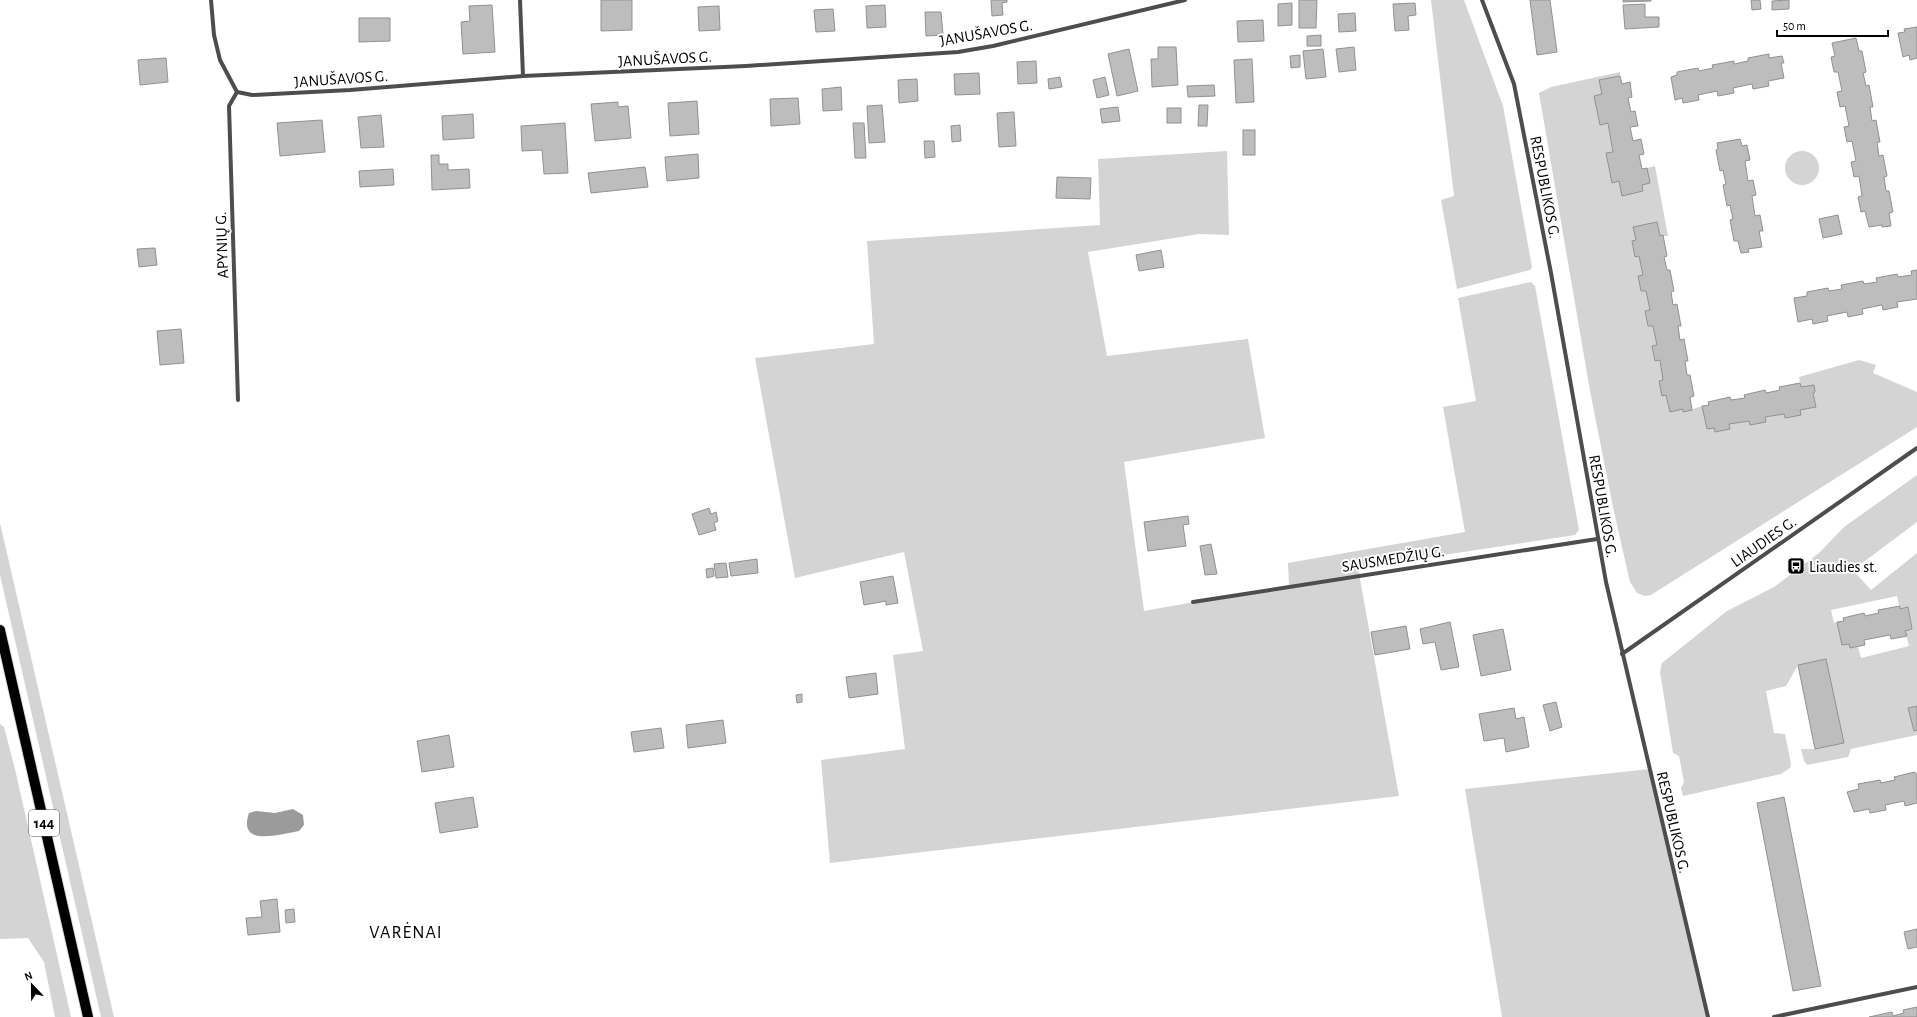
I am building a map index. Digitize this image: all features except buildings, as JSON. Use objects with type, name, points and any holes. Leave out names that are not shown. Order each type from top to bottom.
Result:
[{"type":"main road","name":"144","points":[[0,630],[88,1017]]},
{"type":"street","points":[[211,0],[214,35],[220,60],[238,92]]},
{"type":"street","points":[[520,0],[523,76]]},
{"type":"street","name":"JANUŠAVOS G.","points":[[238,92],[252,95],[274,95],[523,76],[746,66],[958,52],[993,46],[1185,0]]},
{"type":"street","name":"RESPUBLIKOS G.","points":[[1482,0],[1514,84],[1551,273],[1597,539],[1622,654],[1708,1017]]},
{"type":"street","name":"APYNIŲ G.","points":[[238,92],[229,106],[238,400]]},
{"type":"street","name":"LIAUDIES G.","points":[[1622,654],[1917,448]]},
{"type":"street","name":"SAUSMEDŽIŲ G.","points":[[1193,602],[1597,539]]},
{"type":"street","points":[[1774,1017],[1917,987]]},
{"type":"shaded area","points":[[1431,0],[1464,0],[1503,106],[1532,267],[1530,270],[1457,289],[1441,200],[1454,196]]},
{"type":"shaded area","points":[[1620,72],[1620,76],[1599,80],[1602,94],[1595,96],[1601,125],[1608,123],[1613,152],[1606,154],[1612,182],[1619,181],[1622,195],[1643,191],[1642,185],[1647,168],[1655,166],[1668,236],[1660,236],[1657,222],[1634,227],[1636,240],[1632,242],[1635,256],[1639,256],[1643,275],[1638,276],[1641,291],[1646,291],[1650,310],[1645,311],[1648,326],[1653,326],[1657,345],[1652,346],[1655,361],[1660,360],[1663,380],[1659,381],[1662,396],[1666,395],[1670,411],[1683,409],[1684,412],[1702,406],[1707,429],[1714,428],[1715,432],[1730,429],[1729,424],[1749,421],[1750,425],[1765,422],[1765,417],[1784,414],[1785,418],[1800,415],[1800,410],[1816,407],[1813,393],[1815,392],[1814,385],[1801,387],[1799,377],[1859,360],[1876,365],[1873,373],[1917,392],[1917,427],[1651,595],[1645,596],[1637,593],[1630,582],[1614,512],[1590,391],[1539,93],[1551,87]]},
{"type":"shaded area","points":[[1227,151],[1229,235],[1199,234],[1088,252],[1107,356],[1248,339],[1265,438],[1124,462],[1144,611],[1289,585],[1288,563],[1465,532],[1443,407],[1476,401],[1458,298],[1531,282],[1535,286],[1579,530],[1575,535],[1358,568],[1399,796],[830,863],[821,760],[905,749],[893,655],[923,651],[904,552],[795,578],[755,358],[874,344],[867,241],[1100,225],[1098,159]]},
{"type":"shaded area","points":[[1799,151],[1805,151],[1814,156],[1818,162],[1818,174],[1814,180],[1805,185],[1799,185],[1790,180],[1785,171],[1785,165],[1790,156]]},
{"type":"shaded area","points":[[1917,475],[1917,522],[1853,570],[1871,590],[1917,553],[1917,735],[1851,749],[1848,757],[1807,765],[1804,761],[1801,749],[1815,749],[1844,743],[1826,660],[1798,665],[1786,686],[1766,691],[1774,733],[1785,734],[1791,764],[1790,768],[1781,774],[1683,796],[1681,788],[1684,782],[1679,756],[1673,753],[1660,672],[1662,663],[1727,611],[1774,587],[1819,553],[1844,527]],"holes":[[[1897,596],[1900,609],[1908,607],[1912,629],[1905,631],[1909,646],[1861,658],[1858,647],[1850,648],[1849,644],[1842,645],[1837,622],[1834,623],[1831,610]]]},
{"type":"shaded area","points":[[0,523],[114,1017],[101,1017],[0,575]]},
{"type":"shaded area","points":[[0,724],[4,727],[15,769],[71,1017],[55,1017],[44,962],[28,938],[0,939]]},
{"type":"shaded area","points":[[1650,769],[1708,1017],[1502,1017],[1465,789]]},
{"type":"shaded area","points":[[293,809],[303,815],[304,825],[299,831],[272,836],[262,836],[255,835],[249,831],[247,824],[249,813],[256,811],[275,813]]},
{"type":"place","name":"Liaudies st.","points":[[1796,566]]},
{"type":"district","name":"VARĖNAI","points":[[406,932]]}]
